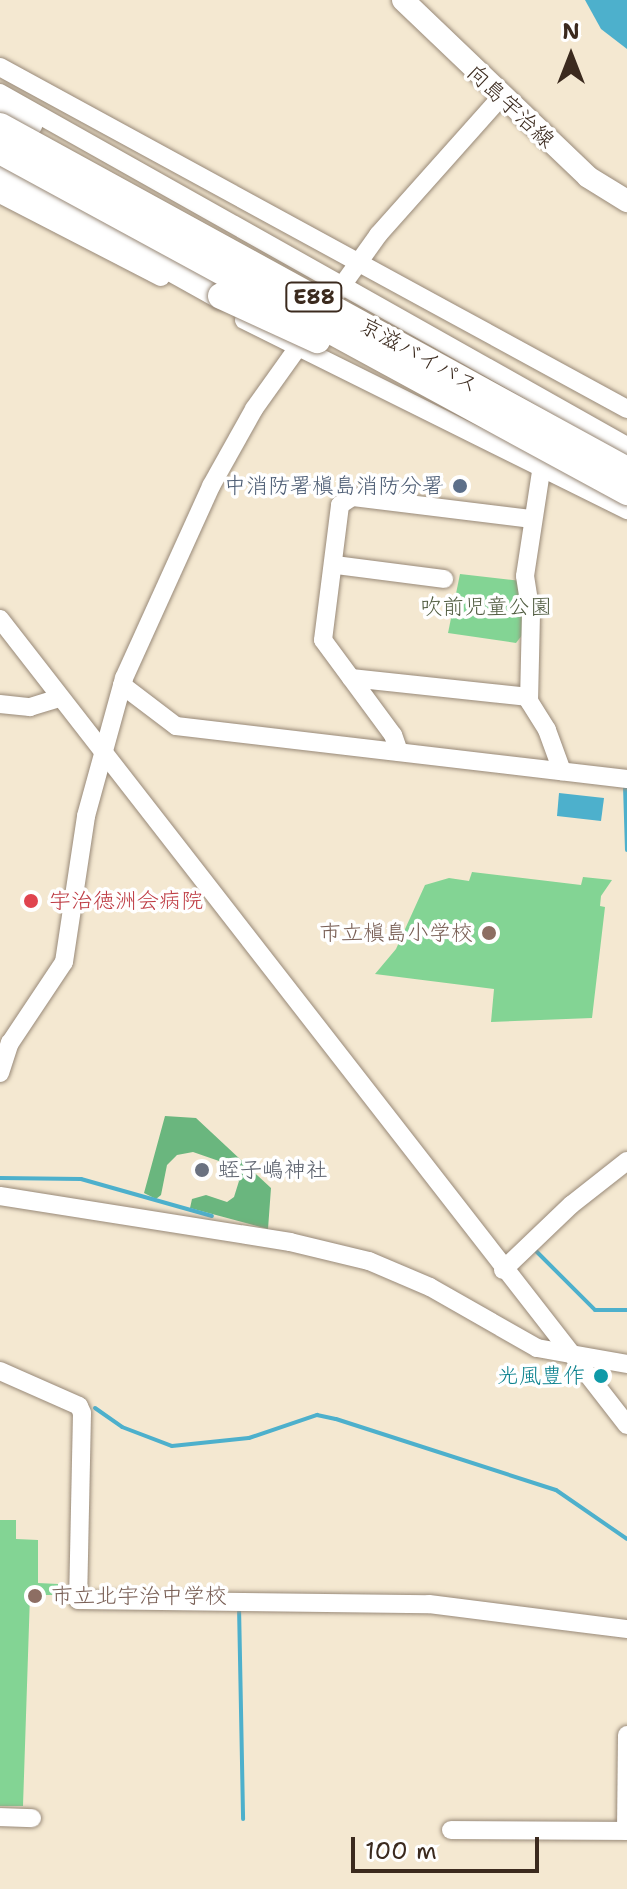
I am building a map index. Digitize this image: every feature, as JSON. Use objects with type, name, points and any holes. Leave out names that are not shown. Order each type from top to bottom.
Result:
[{"type":"highway","points":[[0,109],[351,281]]},
{"type":"highway","name":"京滋バイパス","points":[[0,126],[351,281],[627,470]]},
{"type":"highway","name":"京滋バイパス","points":[[0,151],[492,419],[626,506]]},
{"type":"highway","points":[[0,173],[221,296],[492,419]]},
{"type":"main road","name":"向島宇治線","points":[[403,0],[500,98],[588,177],[627,201]]},
{"type":"street","points":[[0,67],[627,446]]},
{"type":"street","points":[[0,93],[351,281],[627,409]]},
{"type":"street","points":[[0,1073],[10,1043],[64,962],[86,816],[107,754],[122,685],[147,619],[211,486],[254,409],[351,281],[406,201],[500,98]]},
{"type":"street","points":[[0,194],[301,349],[626,506]]},
{"type":"street","points":[[542,465],[525,576],[531,614],[529,697],[562,771]]},
{"type":"street","points":[[399,752],[393,735],[323,640],[336,565],[340,505],[352,497],[532,519]]},
{"type":"street","points":[[336,565],[444,579]]},
{"type":"street","points":[[0,619],[568,1354],[627,1425]]},
{"type":"street","points":[[351,678],[529,697]]},
{"type":"street","points":[[122,685],[176,726],[627,779]]},
{"type":"street","points":[[0,704],[30,707],[60,698]]},
{"type":"street","points":[[503,1270],[571,1205],[627,1161]]},
{"type":"street","points":[[0,1196],[290,1242],[369,1261],[430,1287],[537,1348],[627,1364]]},
{"type":"street","points":[[0,1371],[79,1406],[82,1413],[78,1600],[429,1604],[627,1629]]},
{"type":"street","points":[[451,1830],[626,1831],[627,1735]]},
{"type":"street","points":[[0,1817],[32,1818]]},
{"type":"green space","name":"吹前児童公園","points":[[460,574],[522,581],[523,634],[516,643],[448,633]]},
{"type":"green space","points":[[472,872],[581,885],[583,877],[612,880],[601,896],[600,906],[605,907],[592,1018],[491,1022],[494,989],[375,974],[396,949],[425,885],[449,878],[469,881]]},
{"type":"green space","points":[[165,1116],[196,1118],[271,1188],[268,1229],[190,1208],[192,1199],[206,1195],[227,1202],[234,1197],[239,1181],[219,1161],[193,1152],[177,1155],[167,1165],[161,1195],[156,1199],[144,1193]]},
{"type":"green space","points":[[0,1520],[16,1520],[16,1539],[38,1540],[38,1583],[58,1584],[58,1595],[30,1595],[23,1806],[0,1806]]},
{"type":"water","points":[[585,0],[627,0],[627,49],[601,29]]},
{"type":"water","points":[[559,793],[604,798],[601,821],[557,816]]},
{"type":"waterway","points":[[625,786],[627,850]]},
{"type":"waterway","points":[[0,1178],[81,1179],[212,1216]]},
{"type":"waterway","points":[[536,1251],[595,1310],[627,1310]]},
{"type":"waterway","points":[[95,1408],[122,1427],[172,1446],[249,1438],[317,1415],[336,1419],[556,1490],[627,1539]]},
{"type":"waterway","points":[[239,1606],[243,1819]]},
{"type":"place","name":"中消防署槇島消防分署","points":[[460,486]]},
{"type":"place","name":"宇治徳洲会病院","points":[[31,901]]},
{"type":"place","name":"市立槇島小学校","points":[[489,933]]},
{"type":"place","name":"蛭子嶋神社","points":[[202,1170]]},
{"type":"place","name":"光風豊作","points":[[601,1376]]},
{"type":"place","name":"市立北宇治中学校","points":[[35,1596]]}]
